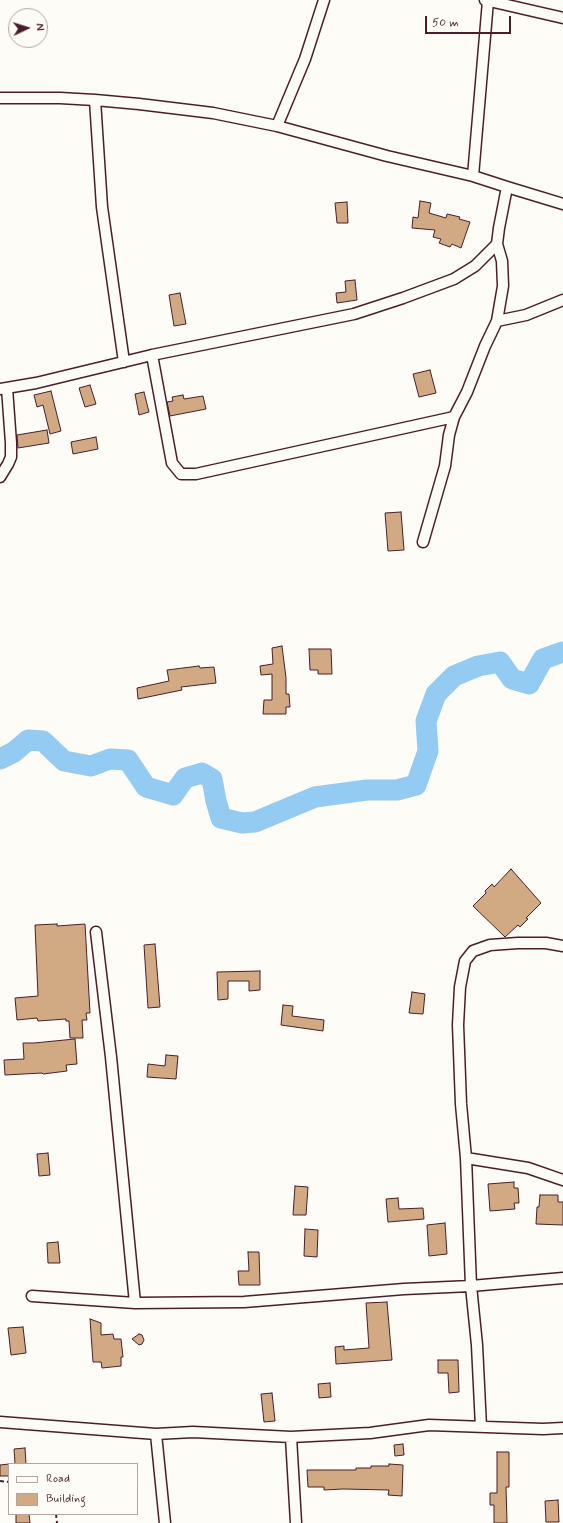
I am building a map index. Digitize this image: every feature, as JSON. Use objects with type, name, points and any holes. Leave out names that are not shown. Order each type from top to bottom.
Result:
[{"type":"street","points":[[277,126],[305,59],[324,0]]},
{"type":"street","points":[[473,176],[486,0],[563,18]]},
{"type":"street","points":[[0,98],[60,98],[94,100],[213,113],[277,126],[387,156],[473,176],[563,204]]},
{"type":"street","points":[[94,100],[102,207],[124,362]]},
{"type":"street","points":[[423,542],[444,466],[449,435],[454,417],[467,392],[485,346],[498,321],[503,286],[502,261],[497,244],[507,187]]},
{"type":"street","points":[[0,477],[11,456],[11,443],[4,388],[36,383],[152,355],[354,314],[396,301],[454,279],[475,266],[497,244]]},
{"type":"street","points":[[498,321],[526,315],[563,300]]},
{"type":"street","points":[[152,355],[172,463],[181,474],[196,474],[454,417]]},
{"type":"street","points":[[96,932],[111,1057],[135,1303]]},
{"type":"street","points":[[480,1427],[477,1344],[471,1286],[466,1158],[461,1104],[458,1025],[460,987],[464,961],[473,950],[490,945],[546,943],[563,946]]},
{"type":"street","points":[[466,1158],[528,1168],[563,1180]]},
{"type":"street","points":[[32,1296],[135,1303],[244,1302],[404,1288],[471,1286],[563,1278]]},
{"type":"street","points":[[0,1422],[156,1434],[193,1432],[291,1437],[370,1433],[429,1425],[543,1429],[563,1428]]},
{"type":"street","points":[[156,1434],[164,1522]]},
{"type":"street","points":[[291,1437],[296,1523]]},
{"type":"building","points":[[420,201],[431,203],[429,213],[446,218],[447,214],[460,217],[459,219],[470,222],[461,248],[452,244],[450,247],[439,243],[441,239],[433,237],[435,230],[412,228],[413,217],[418,218]]},
{"type":"building","points":[[347,202],[348,223],[337,223],[335,203]]},
{"type":"building","points":[[355,280],[357,300],[337,303],[336,293],[346,292],[345,281]]},
{"type":"building","points":[[180,293],[186,324],[174,326],[169,295]]},
{"type":"building","points":[[430,370],[436,393],[419,397],[413,374]]},
{"type":"building","points":[[90,385],[96,404],[85,407],[79,388]]},
{"type":"building","points":[[51,391],[61,431],[50,434],[43,405],[37,407],[34,395]]},
{"type":"building","points":[[144,392],[149,412],[139,415],[135,394]]},
{"type":"building","points":[[183,395],[184,399],[203,396],[206,409],[170,416],[167,402],[173,401],[172,397]]},
{"type":"building","points":[[47,430],[49,443],[18,448],[17,435]]},
{"type":"building","points":[[96,437],[98,449],[73,454],[71,442]]},
{"type":"building","points":[[401,512],[404,550],[388,551],[385,513]]},
{"type":"building","points":[[282,646],[286,678],[286,694],[289,694],[290,707],[286,707],[286,714],[263,714],[264,700],[272,700],[272,674],[261,675],[260,666],[273,664],[272,648]]},
{"type":"building","points":[[309,649],[331,649],[332,674],[318,674],[318,670],[310,670]]},
{"type":"building","points":[[199,666],[200,668],[214,667],[216,683],[181,687],[182,690],[138,699],[137,688],[169,681],[167,670]]},
{"type":"building","points":[[511,869],[541,903],[526,918],[528,919],[520,927],[518,925],[505,937],[473,906],[486,893],[485,891],[492,884],[494,887]]},
{"type":"building","points":[[57,924],[57,926],[85,924],[90,1013],[86,1013],[87,1020],[82,1020],[83,1038],[70,1038],[69,1021],[66,1021],[66,1019],[38,1021],[37,1018],[17,1020],[15,998],[38,996],[35,925]]},
{"type":"building","points":[[155,944],[160,1007],[148,1008],[144,945]]},
{"type":"building","points":[[260,971],[260,990],[249,991],[249,981],[228,981],[228,999],[218,1000],[217,972]]},
{"type":"building","points":[[412,992],[425,994],[423,1014],[409,1013]]},
{"type":"building","points":[[283,1005],[293,1006],[292,1016],[324,1020],[323,1031],[281,1025]]},
{"type":"building","points":[[75,1039],[77,1064],[66,1065],[67,1071],[43,1074],[5,1075],[4,1060],[24,1059],[23,1043]]},
{"type":"building","points":[[166,1055],[178,1056],[176,1079],[147,1077],[148,1064],[165,1066]]},
{"type":"building","points":[[48,1153],[50,1175],[39,1176],[37,1154]]},
{"type":"building","points":[[514,1182],[514,1188],[518,1188],[519,1203],[514,1203],[515,1209],[490,1211],[488,1184]]},
{"type":"building","points":[[295,1186],[308,1187],[306,1215],[293,1215]]},
{"type":"building","points":[[540,1195],[558,1195],[558,1202],[563,1202],[563,1225],[536,1224],[537,1207],[539,1207]]},
{"type":"building","points":[[398,1198],[399,1209],[423,1208],[424,1219],[388,1222],[386,1199]]},
{"type":"building","points":[[445,1223],[447,1254],[429,1256],[427,1225]]},
{"type":"building","points":[[305,1229],[318,1230],[317,1257],[304,1256]]},
{"type":"building","points":[[58,1242],[60,1263],[48,1263],[47,1243]]},
{"type":"building","points":[[248,1252],[259,1252],[260,1285],[239,1285],[238,1271],[249,1271]]},
{"type":"building","points":[[387,1302],[392,1360],[336,1364],[335,1347],[344,1346],[344,1350],[369,1348],[366,1303]]},
{"type":"building","points":[[90,1319],[101,1323],[101,1335],[113,1334],[114,1339],[121,1339],[123,1357],[121,1357],[121,1366],[102,1368],[101,1362],[93,1362]]},
{"type":"building","points":[[23,1327],[26,1353],[11,1355],[8,1328]]},
{"type":"building","points":[[139,1334],[142,1335],[144,1340],[142,1344],[139,1345],[132,1339]]},
{"type":"building","points":[[438,1360],[458,1360],[459,1392],[449,1393],[448,1373],[438,1373]]},
{"type":"building","points":[[330,1383],[331,1397],[319,1398],[318,1384]]},
{"type":"building","points":[[272,1393],[275,1421],[264,1422],[261,1394]]},
{"type":"building","points":[[403,1444],[404,1455],[395,1456],[394,1445]]},
{"type":"building","points":[[25,1448],[26,1463],[15,1463],[14,1449]]},
{"type":"building","points":[[497,1452],[509,1452],[509,1487],[506,1487],[507,1523],[494,1523],[494,1505],[490,1505],[490,1493],[497,1493]]},
{"type":"building","points":[[8,1464],[8,1476],[0,1476],[0,1465]]},
{"type":"building","points":[[389,1464],[403,1465],[402,1496],[388,1495],[389,1490],[324,1490],[324,1487],[308,1487],[307,1470],[356,1470],[356,1468],[371,1468],[371,1466],[389,1466]]},
{"type":"building","points":[[558,1500],[559,1522],[546,1522],[545,1501]]},
{"type":"building","points":[[16,1515],[29,1515],[30,1523],[16,1523]]},
{"type":"waterway","points":[[0,759],[14,752],[28,740],[43,741],[64,761],[91,766],[110,759],[128,760],[146,787],[173,795],[185,778],[202,773],[212,779],[221,818],[242,823],[255,822],[315,797],[367,790],[397,790],[416,785],[428,751],[426,721],[436,694],[454,676],[478,666],[500,662],[512,679],[529,684],[543,659],[563,652]]}]
